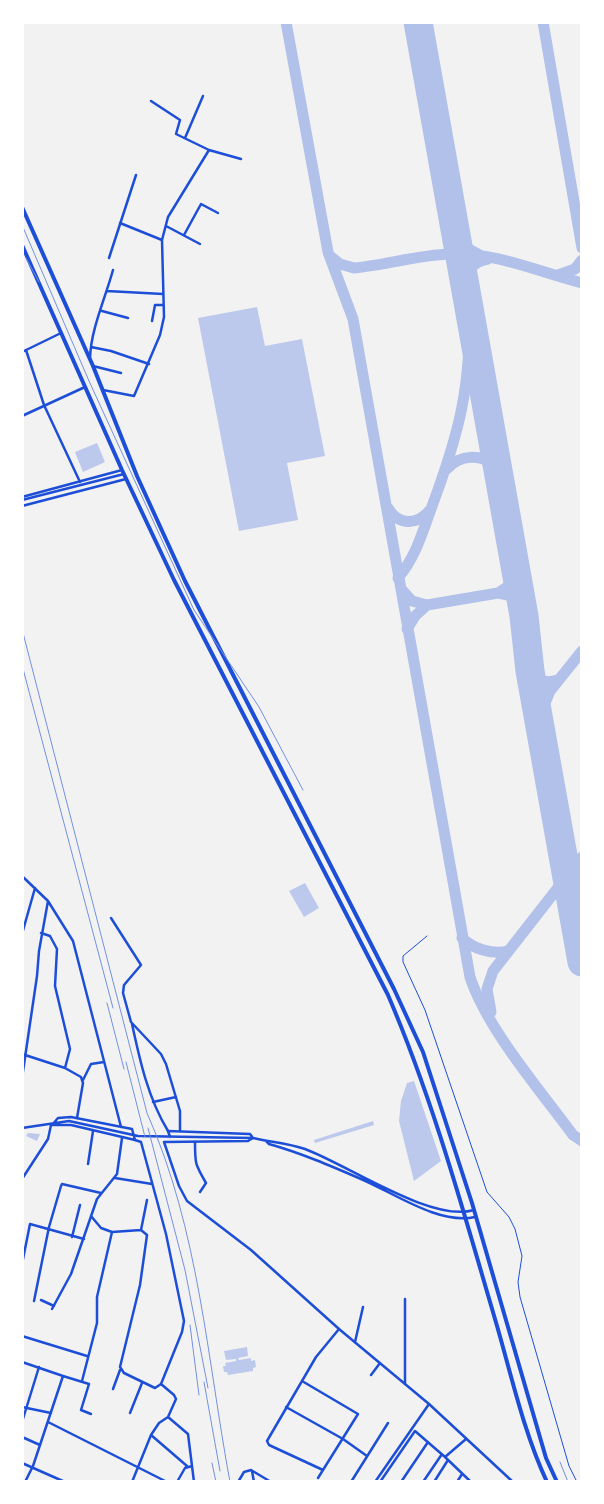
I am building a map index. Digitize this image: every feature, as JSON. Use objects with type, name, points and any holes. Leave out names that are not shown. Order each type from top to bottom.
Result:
[{"type":"main road","points":[[22,207],[93,366],[137,476],[185,581],[394,989],[423,1052],[474,1210],[546,1458],[557,1482]]},
{"type":"main road","points":[[22,245],[123,472],[199,631],[388,995],[414,1055],[466,1219],[509,1370],[547,1482]]},
{"type":"main road","points":[[539,1462],[546,1458]]},
{"type":"street","points":[[185,138],[203,96]]},
{"type":"street","points":[[152,102],[180,120],[176,134],[209,150],[241,159]]},
{"type":"street","points":[[103,390],[133,397],[149,364],[160,335],[164,317],[162,240],[168,217],[209,150]]},
{"type":"street","points":[[109,258],[136,175]]},
{"type":"street","points":[[184,235],[201,204],[218,213]]},
{"type":"street","points":[[120,223],[162,240]]},
{"type":"street","points":[[166,226],[200,244]]},
{"type":"street","points":[[90,359],[91,339],[114,270]]},
{"type":"street","points":[[108,291],[163,294]]},
{"type":"street","points":[[152,321],[155,305],[163,305]]},
{"type":"street","points":[[102,310],[128,318]]},
{"type":"street","points":[[61,332],[24,351],[44,406],[80,482]]},
{"type":"street","points":[[91,347],[111,351],[149,364]]},
{"type":"street","points":[[93,366],[121,372]]},
{"type":"street","points":[[22,416],[86,387]]},
{"type":"street","points":[[22,499],[123,472]]},
{"type":"street","points":[[22,499],[123,472]]},
{"type":"street","points":[[22,506],[126,478]]},
{"type":"street","points":[[22,876],[48,901],[67,929],[80,959],[121,1127]]},
{"type":"street","points":[[22,934],[35,888]]},
{"type":"street","points":[[22,1078],[24,1054],[48,901]]},
{"type":"street","points":[[112,918],[141,966],[123,988],[140,1061],[153,1102],[171,1142]]},
{"type":"street","points":[[42,933],[50,936],[57,950],[55,986],[70,1049],[65,1068]]},
{"type":"street","points":[[131,1022],[164,1058],[180,1111],[180,1131]]},
{"type":"street","points":[[24,1054],[65,1068],[83,1080]]},
{"type":"street","points":[[77,1118],[83,1080],[91,1064],[104,1062]]},
{"type":"street","points":[[153,1102],[176,1097]]},
{"type":"street","points":[[22,1179],[48,1139],[51,1125],[58,1118],[77,1118],[132,1130],[135,1140]]},
{"type":"street","points":[[51,1125],[69,1121],[138,1136],[253,1138],[305,1149],[431,1208],[464,1213],[474,1210]]},
{"type":"street","points":[[22,1128],[71,1125],[135,1140],[142,1146],[179,1292],[184,1321],[182,1332],[161,1384],[155,1388],[120,1370]]},
{"type":"street","points":[[88,1164],[93,1131]]},
{"type":"street","points":[[168,1132],[250,1134],[253,1138]]},
{"type":"street","points":[[41,1300],[53,1307],[71,1274],[97,1199],[114,1178],[122,1138]]},
{"type":"street","points":[[253,1138],[248,1141],[164,1142],[187,1201],[251,1250],[338,1329],[429,1404],[513,1482]]},
{"type":"street","points":[[266,1141],[269,1144],[384,1187],[425,1210],[466,1219],[476,1217]]},
{"type":"street","points":[[195,1142],[195,1163],[206,1182],[200,1192]]},
{"type":"street","points":[[114,1178],[152,1184]]},
{"type":"street","points":[[34,1301],[49,1230],[62,1184],[102,1194]]},
{"type":"street","points":[[141,1230],[146,1200]]},
{"type":"street","points":[[72,1237],[80,1205]]},
{"type":"street","points":[[91,1216],[101,1228],[112,1232],[141,1230],[148,1235],[145,1263],[120,1370],[113,1389]]},
{"type":"street","points":[[23,1262],[28,1226],[30,1224],[84,1239]]},
{"type":"street","points":[[82,1381],[97,1322],[97,1297],[112,1232]]},
{"type":"street","points":[[405,1299],[405,1384]]},
{"type":"street","points":[[355,1342],[363,1306]]},
{"type":"street","points":[[323,1470],[268,1445],[267,1441],[316,1357],[338,1329]]},
{"type":"street","points":[[22,1336],[87,1356]]},
{"type":"street","points":[[22,1362],[89,1384],[80,1410],[92,1414]]},
{"type":"street","points":[[372,1375],[380,1363]]},
{"type":"street","points":[[22,1422],[39,1367]]},
{"type":"street","points":[[25,1482],[33,1466],[63,1376]]},
{"type":"street","points":[[302,1381],[357,1412],[357,1418],[318,1478]]},
{"type":"street","points":[[130,1413],[142,1383]]},
{"type":"street","points":[[132,1482],[151,1435],[159,1423],[168,1417],[176,1398],[161,1384]]},
{"type":"street","points":[[375,1482],[429,1404]]},
{"type":"street","points":[[22,1407],[51,1413]]},
{"type":"street","points":[[286,1407],[343,1439],[367,1456]]},
{"type":"street","points":[[168,1417],[188,1434],[194,1482]]},
{"type":"street","points":[[48,1422],[167,1482]]},
{"type":"street","points":[[351,1482],[388,1423]]},
{"type":"street","points":[[380,1482],[415,1431],[471,1482]]},
{"type":"street","points":[[151,1435],[187,1466],[192,1466]]},
{"type":"street","points":[[22,1438],[40,1445]]},
{"type":"street","points":[[434,1482],[447,1459],[466,1439]]},
{"type":"street","points":[[401,1482],[428,1442]]},
{"type":"street","points":[[423,1482],[442,1454]]},
{"type":"street","points":[[22,1463],[33,1466],[56,1480],[65,1482]]},
{"type":"street","points":[[177,1482],[187,1466]]},
{"type":"street","points":[[238,1482],[244,1472],[252,1470],[271,1482]]},
{"type":"street","points":[[252,1470],[254,1482]]},
{"type":"street","points":[[457,1482],[462,1474]]},
{"type":"lane","points":[[427,936],[403,956],[403,962],[425,1010],[484,1186],[509,1217],[515,1229],[522,1256],[518,1282],[520,1297],[569,1466],[577,1482]]},
{"type":"building","points":[[257,307],[265,346],[302,339],[325,456],[287,463],[298,520],[239,531],[198,318]]},
{"type":"building","points":[[97,443],[105,462],[83,472],[75,452]]},
{"type":"building","points":[[305,883],[319,908],[304,917],[289,891]]},
{"type":"building","points":[[414,1081],[441,1161],[414,1181],[399,1121],[401,1101],[407,1083]]},
{"type":"building","points":[[373,1121],[374,1125],[315,1143],[314,1140]]},
{"type":"building","points":[[28,1133],[40,1134],[37,1141],[26,1136]]},
{"type":"building","points":[[247,1347],[248,1356],[238,1358],[239,1360],[251,1358],[251,1361],[255,1360],[256,1367],[253,1368],[253,1371],[228,1375],[227,1372],[224,1372],[223,1366],[226,1366],[225,1363],[236,1361],[236,1359],[226,1360],[224,1351]]},
{"type":"taxiway","points":[[286,22],[328,252],[353,319],[470,977],[478,997],[501,1038],[573,1135],[582,1141]]},
{"type":"taxiway","points":[[543,22],[582,248]]},
{"type":"taxiway","points":[[456,233],[467,248],[478,254]]},
{"type":"taxiway","points":[[330,256],[340,264],[354,268],[426,256],[467,254],[500,259],[582,283]]},
{"type":"taxiway","points":[[465,285],[471,268],[478,262],[488,259]]},
{"type":"taxiway","points":[[558,275],[575,269],[582,260]]},
{"type":"taxiway","points":[[398,578],[414,554],[421,537],[456,433],[466,385],[469,304]]},
{"type":"taxiway","points":[[447,469],[452,464],[471,457],[484,459],[497,466]]},
{"type":"taxiway","points":[[388,508],[397,518],[407,522],[419,519],[429,511]]},
{"type":"taxiway","points":[[401,589],[412,601],[427,605],[498,593],[510,585],[516,573]]},
{"type":"taxiway","points":[[498,593],[513,596],[522,603]]},
{"type":"taxiway","points":[[407,629],[415,616],[427,605]]},
{"type":"taxiway","points":[[539,718],[550,691],[582,651]]},
{"type":"taxiway","points":[[530,671],[542,681],[558,680]]},
{"type":"taxiway","points":[[491,1012],[487,989],[493,971],[582,857]]},
{"type":"taxiway","points":[[462,938],[472,945],[490,952],[508,951]]},
{"type":"runway","points":[[418,22],[524,616],[530,671],[582,962]]},
{"type":"railway","points":[[22,225],[89,381],[194,610],[259,707],[303,790]]},
{"type":"railway","points":[[26,258],[39,282]]},
{"type":"railway","points":[[22,629],[147,1113],[165,1157],[190,1248],[230,1482]]},
{"type":"railway","points":[[22,665],[113,1008]]},
{"type":"railway","points":[[107,1003],[124,1069]]},
{"type":"railway","points":[[126,1062],[145,1137]]},
{"type":"railway","points":[[148,1128],[185,1270],[208,1388]]},
{"type":"railway","points":[[190,1325],[199,1395]]},
{"type":"railway","points":[[204,1382],[220,1471]]},
{"type":"railway","points":[[560,1462],[568,1482]]},
{"type":"railway","points":[[212,1463],[216,1482]]}]
